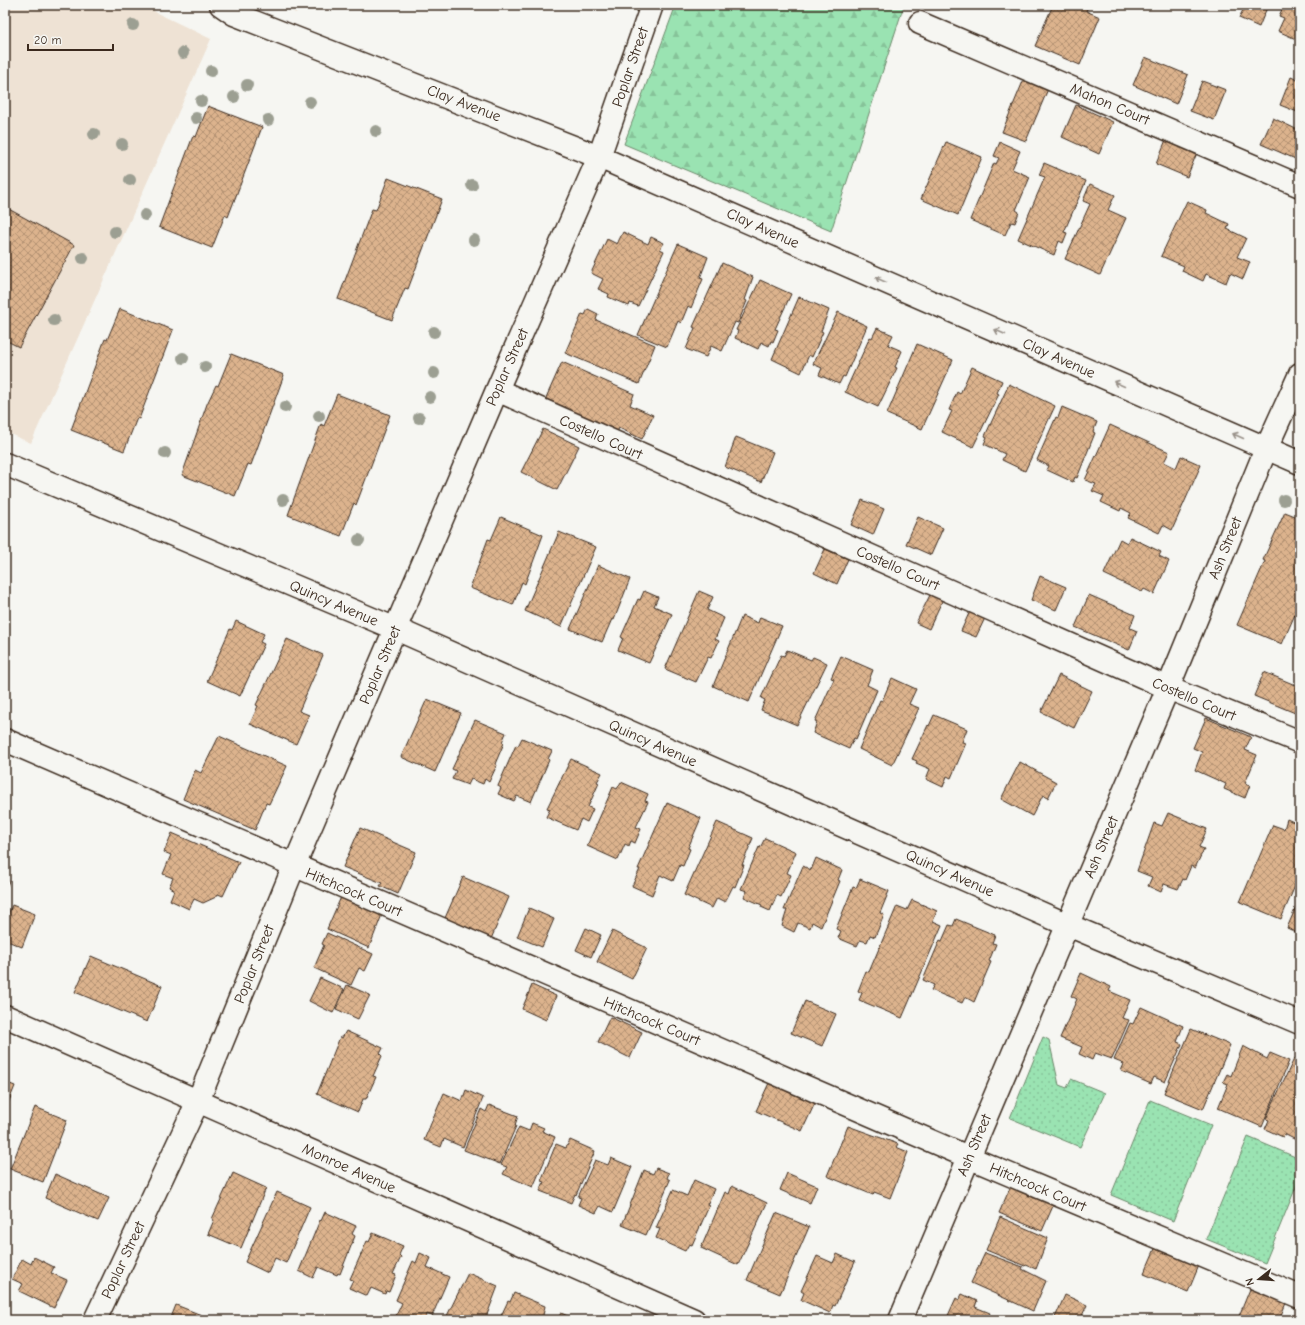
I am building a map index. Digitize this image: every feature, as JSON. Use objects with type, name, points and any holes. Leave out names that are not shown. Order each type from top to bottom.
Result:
[{"type":"street","name":"Clay Avenue","points":[[221,5],[234,14],[599,157],[1300,463]]},
{"type":"street","name":"Poplar Street","points":[[95,1320],[198,1101],[294,866],[396,629],[496,390],[599,157],[652,5]]},
{"type":"street","name":"Mahon Court","points":[[920,23],[1300,186]]},
{"type":"street","name":"Ash Street","points":[[900,1320],[1168,688],[1266,449],[1300,374]]},
{"type":"street","name":"Costello Court","points":[[496,390],[1168,688],[1300,742]]},
{"type":"street","name":"Quincy Avenue","points":[[5,464],[396,629],[1068,925],[1300,1023]]},
{"type":"street","name":"Hitchcock Court","points":[[5,740],[968,1157],[1300,1297]]},
{"type":"street","name":"Monroe Avenue","points":[[5,1016],[694,1320]]},
{"type":"shaded area","points":[[5,5],[146,5],[157,13],[211,39],[31,443],[5,432]]},
{"type":"shaded area","points":[[277,5],[300,5],[296,13]]},
{"type":"green space","points":[[676,5],[904,5],[831,231],[624,144]]},
{"type":"green space","points":[[1043,1037],[1049,1040],[1059,1085],[1067,1088],[1071,1079],[1105,1093],[1080,1147],[1010,1118]]},
{"type":"green space","points":[[1150,1100],[1211,1125],[1173,1221],[1111,1195]]},
{"type":"green space","points":[[1248,1137],[1300,1159],[1300,1177],[1265,1263],[1206,1239]]},
{"type":"building","points":[[1053,5],[1089,5],[1086,11],[1100,17],[1080,65],[1035,46]]},
{"type":"building","points":[[1241,5],[1268,5],[1259,27],[1239,18],[1245,6]]},
{"type":"building","points":[[1284,5],[1300,5],[1300,41],[1278,31],[1284,18],[1279,16]]},
{"type":"building","points":[[1145,57],[1188,75],[1176,104],[1133,85]]},
{"type":"building","points":[[1291,77],[1300,81],[1300,113],[1280,105]]},
{"type":"building","points":[[1024,79],[1048,89],[1026,141],[1002,132]]},
{"type":"building","points":[[1202,81],[1226,90],[1214,120],[1190,111]]},
{"type":"building","points":[[1076,105],[1113,122],[1099,154],[1062,137]]},
{"type":"building","points":[[208,106],[262,127],[228,217],[225,215],[212,248],[159,227],[193,136],[196,137]]},
{"type":"building","points":[[1273,118],[1300,131],[1300,161],[1261,144]]},
{"type":"building","points":[[1168,135],[1199,148],[1187,177],[1156,164]]},
{"type":"building","points":[[946,142],[982,157],[958,215],[921,199]]},
{"type":"building","points":[[1000,142],[1020,151],[1012,169],[1030,177],[1016,210],[1019,212],[1015,223],[1011,222],[1005,235],[970,220],[994,163],[996,164],[999,158],[994,156]]},
{"type":"building","points":[[1044,163],[1086,181],[1064,232],[1067,233],[1063,243],[1059,241],[1054,255],[1018,239],[1045,177],[1039,175]]},
{"type":"building","points":[[388,178],[442,199],[408,289],[405,288],[392,320],[338,299],[372,209],[376,210]]},
{"type":"building","points":[[1090,184],[1115,195],[1108,210],[1126,218],[1100,275],[1065,259],[1090,204],[1083,201]]},
{"type":"building","points":[[1187,201],[1207,210],[1206,213],[1229,224],[1227,229],[1246,238],[1237,257],[1250,262],[1243,279],[1230,273],[1226,283],[1206,274],[1203,281],[1182,271],[1184,266],[1161,256]]},
{"type":"building","points":[[5,207],[74,245],[19,347],[5,340]]},
{"type":"building","points":[[623,232],[648,244],[651,237],[664,243],[660,249],[664,251],[638,306],[630,303],[629,306],[608,297],[609,294],[598,289],[603,279],[591,273],[607,239],[617,244]]},
{"type":"building","points":[[678,244],[708,257],[700,278],[703,279],[691,308],[688,306],[681,323],[678,321],[667,347],[638,335]]},
{"type":"building","points":[[722,263],[753,277],[745,300],[747,301],[738,323],[735,322],[722,351],[711,346],[706,357],[686,349],[695,328],[693,327]]},
{"type":"building","points":[[760,280],[791,294],[775,329],[778,330],[773,342],[771,341],[769,346],[761,342],[758,349],[735,338],[738,331],[736,330]]},
{"type":"building","points":[[799,297],[829,310],[821,331],[823,332],[812,357],[809,355],[801,373],[772,359]]},
{"type":"building","points":[[120,309],[173,330],[139,419],[137,418],[124,451],[71,430],[105,339],[107,340]]},
{"type":"building","points":[[588,309],[598,314],[596,320],[655,345],[639,384],[565,353],[582,314],[585,315]]},
{"type":"building","points":[[838,312],[867,326],[845,377],[843,376],[839,384],[819,375],[822,368],[813,364]]},
{"type":"building","points":[[877,328],[893,335],[888,345],[902,351],[895,367],[897,368],[878,407],[845,392],[870,337],[872,338]]},
{"type":"building","points":[[917,344],[953,360],[922,429],[887,414]]},
{"type":"building","points":[[231,354],[284,375],[251,465],[248,464],[235,496],[182,475],[207,404],[216,385],[218,386]]},
{"type":"building","points":[[562,362],[634,394],[630,405],[653,415],[642,439],[619,428],[617,432],[545,400]]},
{"type":"building","points":[[972,367],[1002,381],[997,393],[999,394],[973,447],[942,432],[952,411],[949,410],[957,392],[960,394]]},
{"type":"building","points":[[1009,384],[1055,406],[1025,471],[1002,460],[1005,454],[984,444],[987,437],[985,436]]},
{"type":"building","points":[[337,394],[390,415],[356,505],[354,503],[341,536],[288,515],[321,424],[324,426]]},
{"type":"building","points":[[1062,407],[1097,422],[1093,432],[1095,433],[1077,478],[1075,477],[1073,482],[1047,470],[1049,466],[1037,460]]},
{"type":"building","points":[[1110,425],[1169,452],[1164,462],[1176,468],[1181,456],[1201,465],[1172,530],[1163,525],[1159,533],[1128,518],[1131,513],[1121,508],[1120,511],[1101,502],[1104,496],[1092,491],[1096,484],[1085,480]]},
{"type":"building","points":[[543,429],[579,446],[557,490],[521,472]]},
{"type":"building","points":[[736,437],[773,452],[761,482],[725,467]]},
{"type":"building","points":[[862,500],[884,509],[873,535],[851,525]]},
{"type":"building","points":[[1285,512],[1300,518],[1300,603],[1282,644],[1237,625],[1265,561],[1263,560]]},
{"type":"building","points":[[501,517],[543,535],[525,584],[522,582],[513,605],[470,588],[488,539],[491,540]]},
{"type":"building","points":[[918,517],[943,528],[931,555],[906,544]]},
{"type":"building","points":[[559,532],[596,547],[561,627],[525,611]]},
{"type":"building","points":[[1130,537],[1161,552],[1159,556],[1169,561],[1154,594],[1144,589],[1142,592],[1104,574],[1120,539],[1127,543]]},
{"type":"building","points":[[825,549],[848,559],[837,584],[814,573]]},
{"type":"building","points":[[598,565],[630,579],[614,620],[612,619],[602,642],[570,629]]},
{"type":"building","points":[[1040,576],[1066,587],[1056,610],[1031,600]]},
{"type":"building","points":[[644,591],[658,597],[654,606],[672,614],[649,663],[618,650],[623,638],[621,637],[638,599],[640,600]]},
{"type":"building","points":[[699,591],[713,597],[707,610],[724,618],[715,639],[719,641],[711,658],[708,657],[696,682],[665,669]]},
{"type":"building","points":[[931,593],[943,599],[929,629],[916,623]]},
{"type":"building","points":[[1089,595],[1135,615],[1130,628],[1137,631],[1129,650],[1075,627]]},
{"type":"building","points":[[970,611],[985,618],[976,637],[961,631]]},
{"type":"building","points":[[742,616],[758,623],[760,617],[782,626],[749,702],[713,686]]},
{"type":"building","points":[[236,621],[264,634],[260,642],[264,644],[240,696],[207,681],[230,629],[232,630]]},
{"type":"building","points":[[287,639],[323,655],[299,711],[309,715],[296,744],[250,724],[258,706],[256,705]]},
{"type":"building","points":[[787,650],[811,660],[813,657],[827,663],[797,725],[761,710],[765,700],[761,698],[781,655],[784,656]]},
{"type":"building","points":[[841,656],[873,670],[867,685],[877,690],[856,739],[854,738],[849,749],[813,733],[817,722],[815,721],[834,679],[831,678]]},
{"type":"building","points":[[1264,672],[1300,687],[1300,715],[1254,696]]},
{"type":"building","points":[[1059,675],[1092,691],[1074,728],[1041,712]]},
{"type":"building","points":[[892,678],[916,689],[909,704],[919,708],[892,765],[859,749],[880,700],[882,701]]},
{"type":"building","points":[[427,699],[461,713],[435,772],[401,757]]},
{"type":"building","points":[[934,715],[967,729],[962,742],[966,743],[951,778],[947,776],[943,787],[926,779],[930,769],[916,763],[917,761],[912,759]]},
{"type":"building","points":[[1206,718],[1251,737],[1245,750],[1257,755],[1245,783],[1250,785],[1245,798],[1224,789],[1226,784],[1195,770],[1202,752],[1193,748]]},
{"type":"building","points":[[475,720],[506,733],[502,742],[504,743],[495,764],[497,765],[489,782],[485,779],[483,784],[471,779],[468,785],[452,779],[456,771],[452,769]]},
{"type":"building","points":[[219,736],[287,766],[269,804],[266,803],[255,830],[183,799],[195,770],[201,773]]},
{"type":"building","points":[[522,738],[552,751],[531,802],[517,796],[514,801],[498,794],[501,788],[498,786],[516,745],[518,746]]},
{"type":"building","points":[[571,759],[602,773],[588,807],[593,809],[587,822],[581,819],[576,830],[546,817],[550,809],[547,808]]},
{"type":"building","points":[[1020,762],[1056,782],[1048,798],[1043,795],[1032,816],[1001,799]]},
{"type":"building","points":[[621,782],[648,794],[645,801],[648,802],[636,827],[641,829],[635,843],[631,841],[629,846],[625,844],[618,860],[587,846],[613,787],[617,789]]},
{"type":"building","points":[[667,803],[701,818],[688,848],[690,849],[683,866],[680,865],[673,881],[660,875],[652,895],[632,886]]},
{"type":"building","points":[[1168,813],[1207,829],[1199,847],[1204,849],[1195,868],[1191,866],[1185,880],[1183,879],[1178,889],[1164,884],[1161,892],[1148,886],[1152,877],[1137,871],[1154,823],[1162,826]]},
{"type":"building","points":[[1287,819],[1300,825],[1300,874],[1281,919],[1240,902],[1273,825],[1284,829]]},
{"type":"building","points":[[717,822],[753,838],[735,887],[733,886],[725,902],[717,898],[712,908],[684,895]]},
{"type":"building","points":[[360,828],[416,852],[398,894],[380,886],[382,883],[343,867]]},
{"type":"building","points":[[172,833],[239,862],[223,896],[218,894],[216,897],[203,903],[194,899],[189,909],[170,900],[174,890],[169,887],[173,878],[163,874],[171,855],[164,852]]},
{"type":"building","points":[[765,838],[796,852],[787,873],[791,875],[781,897],[777,895],[770,911],[761,907],[762,905],[744,897],[747,891],[741,889],[759,847],[760,848]]},
{"type":"building","points":[[816,858],[842,870],[838,880],[840,881],[821,927],[812,922],[810,928],[798,923],[794,932],[782,926],[787,910],[784,910],[803,866],[811,870]]},
{"type":"building","points":[[463,877],[509,897],[491,939],[445,918]]},
{"type":"building","points":[[860,879],[889,891],[880,913],[884,915],[875,937],[870,935],[867,942],[860,940],[857,946],[838,938],[841,931],[836,929],[853,887],[856,888]]},
{"type":"building","points":[[5,880],[9,881],[5,890]]},
{"type":"building","points":[[341,897],[383,912],[369,948],[327,929]]},
{"type":"building","points":[[1300,898],[1300,934],[1287,928]]},
{"type":"building","points":[[912,900],[937,911],[933,921],[942,925],[902,1018],[859,1000],[862,993],[858,991],[866,971],[869,972],[897,906],[907,910]]},
{"type":"building","points":[[12,905],[35,914],[22,947],[5,940],[5,922]]},
{"type":"building","points":[[529,908],[554,919],[542,947],[517,937]]},
{"type":"building","points":[[956,919],[995,935],[992,943],[996,944],[989,961],[991,962],[974,1002],[965,997],[962,1003],[931,990],[934,985],[923,980],[940,940],[942,941],[949,925],[953,926]]},
{"type":"building","points":[[586,928],[601,935],[591,957],[576,950]]},
{"type":"building","points":[[612,931],[647,948],[632,979],[597,962]]},
{"type":"building","points":[[327,933],[373,954],[365,971],[359,968],[351,985],[314,968],[324,945],[322,944]]},
{"type":"building","points":[[91,956],[162,986],[147,1022],[75,992]]},
{"type":"building","points":[[1081,973],[1111,987],[1109,991],[1130,1000],[1122,1018],[1129,1020],[1112,1059],[1095,1053],[1092,1060],[1079,1054],[1082,1047],[1060,1038],[1077,999],[1071,996]]},
{"type":"building","points":[[320,978],[344,989],[333,1013],[309,1001]]},
{"type":"building","points":[[347,985],[370,995],[358,1019],[336,1009]]},
{"type":"building","points":[[532,985],[556,996],[546,1020],[522,1009]]},
{"type":"building","points":[[805,1001],[836,1014],[822,1046],[791,1033]]},
{"type":"building","points":[[1141,1007],[1183,1026],[1177,1042],[1182,1044],[1165,1082],[1154,1077],[1151,1084],[1121,1071],[1124,1064],[1114,1060],[1130,1023],[1133,1024]]},
{"type":"building","points":[[610,1017],[642,1032],[630,1058],[598,1042]]},
{"type":"building","points":[[1191,1029],[1230,1045],[1203,1109],[1164,1093]]},
{"type":"building","points":[[346,1031],[383,1048],[380,1054],[382,1056],[373,1076],[376,1077],[366,1099],[363,1099],[358,1112],[317,1094],[340,1037],[342,1038]]},
{"type":"building","points":[[1243,1046],[1267,1059],[1270,1053],[1289,1061],[1262,1127],[1218,1108],[1228,1084],[1223,1082],[1227,1074],[1231,1076]]},
{"type":"building","points":[[1294,1059],[1300,1062],[1300,1142],[1284,1134],[1283,1137],[1265,1129],[1269,1120],[1266,1119]]},
{"type":"building","points":[[5,1082],[15,1086],[5,1111]]},
{"type":"building","points":[[769,1083],[815,1103],[802,1131],[756,1111]]},
{"type":"building","points":[[466,1090],[483,1098],[463,1147],[444,1139],[441,1147],[424,1140],[444,1093],[462,1101]]},
{"type":"building","points":[[489,1105],[518,1116],[516,1126],[500,1164],[464,1150],[481,1109],[486,1112]]},
{"type":"building","points":[[35,1107],[67,1120],[43,1182],[10,1169]]},
{"type":"building","points":[[532,1123],[544,1128],[542,1131],[555,1137],[533,1187],[503,1174],[507,1167],[501,1165],[519,1127],[529,1131]]},
{"type":"building","points":[[848,1126],[898,1144],[896,1147],[908,1152],[890,1198],[874,1192],[873,1195],[827,1176]]},
{"type":"building","points":[[570,1140],[595,1151],[571,1203],[540,1191],[544,1182],[541,1181],[556,1144],[566,1148]]},
{"type":"building","points":[[611,1158],[632,1167],[613,1212],[600,1206],[596,1213],[578,1205],[581,1198],[578,1197],[595,1160],[608,1165]]},
{"type":"building","points":[[656,1168],[669,1173],[667,1178],[670,1180],[646,1235],[622,1225],[644,1170],[653,1174]]},
{"type":"building","points":[[233,1173],[266,1188],[241,1248],[208,1234],[214,1220],[212,1219]]},
{"type":"building","points":[[787,1173],[817,1186],[810,1203],[780,1190]]},
{"type":"building","points":[[55,1174],[109,1198],[98,1221],[45,1198]]},
{"type":"building","points":[[1014,1179],[1057,1197],[1042,1231],[999,1213]]},
{"type":"building","points":[[694,1180],[714,1189],[707,1205],[709,1206],[692,1245],[689,1244],[685,1251],[656,1238],[660,1229],[656,1228],[673,1190],[687,1196]]},
{"type":"building","points":[[732,1186],[767,1203],[738,1265],[701,1248],[725,1192],[729,1194]]},
{"type":"building","points":[[277,1192],[310,1207],[286,1263],[275,1258],[268,1273],[245,1262]]},
{"type":"building","points":[[325,1212],[356,1226],[352,1234],[355,1236],[340,1274],[338,1273],[337,1275],[318,1267],[313,1278],[299,1271],[320,1220],[321,1221]]},
{"type":"building","points":[[776,1213],[809,1227],[780,1294],[747,1280]]},
{"type":"building","points":[[1000,1217],[1048,1238],[1036,1269],[986,1250]]},
{"type":"building","points":[[373,1233],[403,1246],[399,1255],[401,1257],[393,1274],[396,1275],[389,1292],[386,1291],[385,1294],[371,1288],[367,1296],[349,1288],[353,1280],[350,1279],[367,1241],[369,1242]]},
{"type":"building","points":[[1157,1244],[1200,1263],[1188,1292],[1144,1274]]},
{"type":"building","points":[[420,1253],[431,1258],[427,1267],[449,1277],[432,1316],[427,1314],[425,1320],[394,1320],[402,1303],[396,1300],[413,1261],[416,1263]]},
{"type":"building","points":[[985,1253],[1023,1267],[1022,1269],[1046,1281],[1033,1311],[971,1283]]},
{"type":"building","points":[[837,1254],[855,1262],[835,1306],[833,1305],[830,1313],[801,1300],[804,1293],[801,1291],[817,1256],[833,1263]]},
{"type":"building","points":[[34,1257],[54,1267],[51,1273],[67,1280],[54,1308],[19,1291],[23,1284],[12,1279],[22,1259],[31,1264]]},
{"type":"building","points":[[468,1273],[498,1286],[485,1320],[445,1320]]},
{"type":"building","points":[[1250,1289],[1286,1303],[1279,1320],[1249,1320],[1239,1316]]},
{"type":"building","points":[[514,1293],[545,1306],[542,1320],[499,1320],[508,1301],[510,1302]]},
{"type":"building","points":[[962,1294],[977,1301],[975,1307],[990,1313],[987,1320],[946,1320],[956,1298],[959,1300]]},
{"type":"building","points":[[1065,1295],[1087,1305],[1080,1320],[1054,1320]]},
{"type":"building","points":[[176,1305],[209,1318],[208,1320],[170,1320]]},
{"type":"building","points":[[1299,1309],[1300,1320],[1295,1320]]},
{"type":"building","points":[[561,1313],[577,1320],[557,1320]]}]
